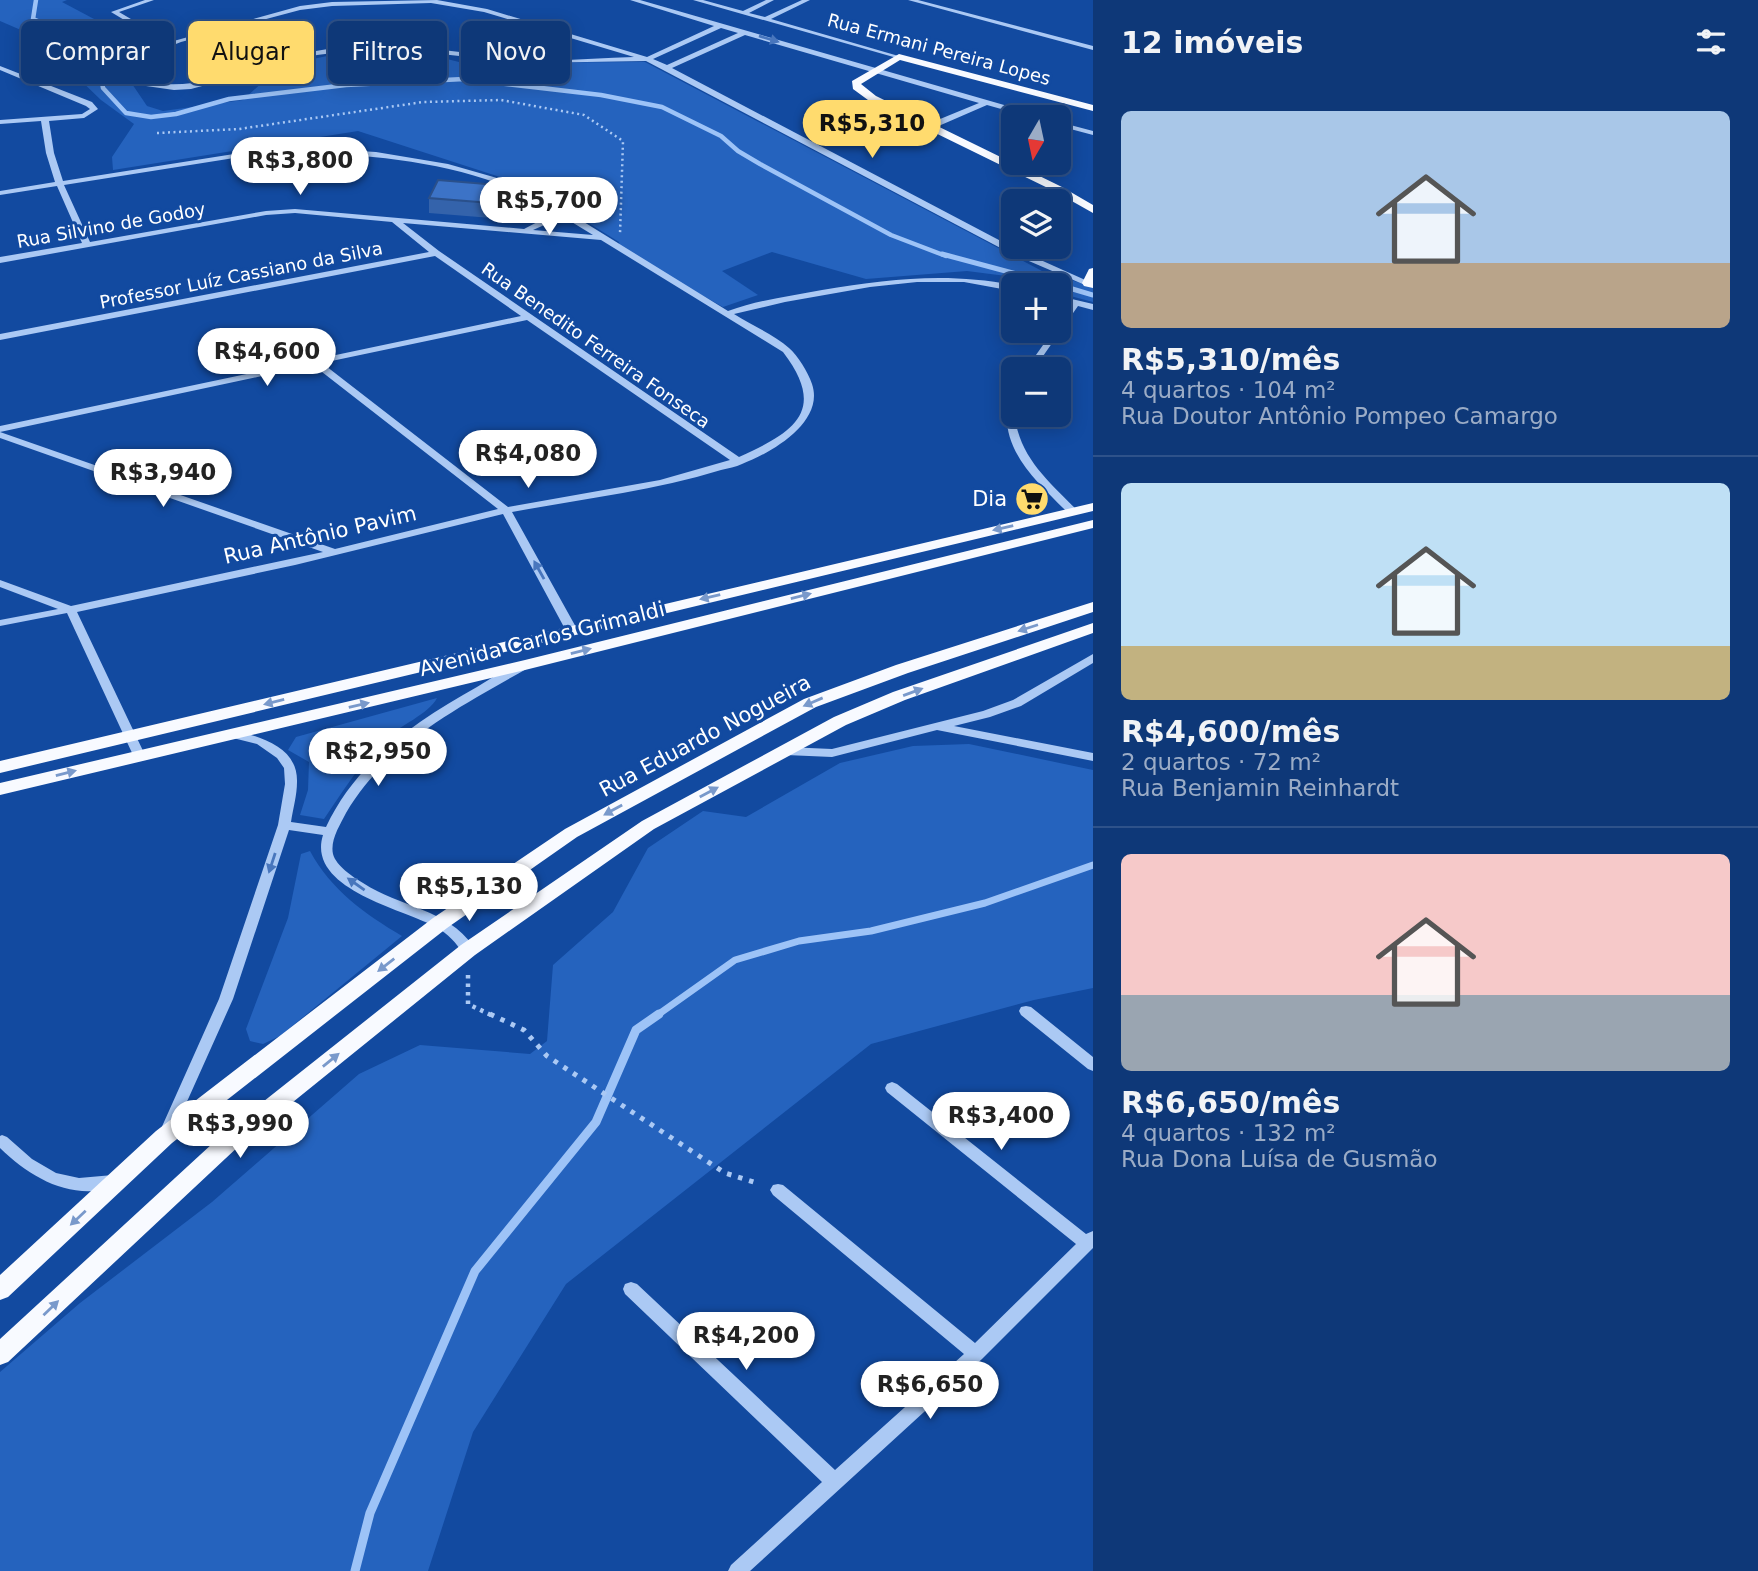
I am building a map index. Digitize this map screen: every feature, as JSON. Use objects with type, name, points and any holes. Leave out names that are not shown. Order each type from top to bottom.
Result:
[{"type":"main road","points":[[898,57],[856,83],[857,88],[872,98],[1058,188],[1093,210]]},
{"type":"main road","name":"Rua Ermani Pereira Lopes","points":[[898,57],[1093,108]]},
{"type":"main road","name":"Avenida Carlos Grimaldi","points":[[0,767],[571,629],[1093,507]]},
{"type":"main road","name":"Avenida Carlos Grimaldi","points":[[0,789],[525,665],[1093,524]]},
{"type":"main road","name":"Rua Eduardo Nogueira","points":[[0,1290],[164,1137],[440,923],[571,833],[810,703],[902,669],[1093,607]]},
{"type":"main road","points":[[0,1354],[233,1138],[468,950],[648,825],[840,721],[899,696],[1093,628]]},
{"type":"street","points":[[129,21],[114,12],[151,0]]},
{"type":"street","points":[[632,0],[1001,107]]},
{"type":"street","name":"Rua Ermani Pereira Lopes","points":[[696,0],[898,57]]},
{"type":"street","points":[[744,13],[771,0]]},
{"type":"street","points":[[766,19],[807,0]]},
{"type":"street","points":[[912,0],[1093,48]]},
{"type":"street","points":[[174,42],[317,6],[431,1],[485,10],[646,59],[667,68],[1013,251],[1091,280]]},
{"type":"street","points":[[730,28],[754,16]]},
{"type":"street","points":[[149,84],[191,88],[317,53],[375,47],[525,61],[646,59],[721,25]]},
{"type":"street","points":[[667,68],[745,32]]},
{"type":"street","points":[[0,68],[89,104],[93,109],[84,116],[9,122],[0,120]]},
{"type":"street","points":[[931,126],[985,103]]},
{"type":"street","points":[[45,120],[46,136],[59,184],[87,245]]},
{"type":"street","points":[[1071,127],[1093,133]]},
{"type":"street","points":[[0,193],[253,153],[342,151],[448,166],[501,182],[556,209],[603,239]]},
{"type":"street","points":[[520,231],[539,226],[556,209]]},
{"type":"street","name":"Rua Silvino de Godoy","points":[[0,260],[295,211],[603,239]]},
{"type":"street","name":"Professor Luíz Cassiano da Silva","points":[[394,219],[436,253]]},
{"type":"street","name":"Rua Antônio Pavim","points":[[0,623],[335,552],[506,510],[662,481],[739,463],[770,448],[796,427],[810,401],[807,378],[786,350],[603,239]]},
{"type":"street","name":"Professor Luíz Cassiano da Silva","points":[[0,337],[436,253]]},
{"type":"street","name":"Rua Benedito Ferreira Fonseca","points":[[436,253],[739,463]]},
{"type":"street","points":[[727,314],[770,302],[901,279],[961,279],[1001,286]]},
{"type":"street","points":[[1071,302],[1093,307]]},
{"type":"street","points":[[1071,310],[1076,303]]},
{"type":"street","points":[[0,429],[528,317]]},
{"type":"street","points":[[315,362],[506,510],[571,629]]},
{"type":"street","points":[[1012,427],[1013,438],[1031,467],[1073,512]]},
{"type":"street","points":[[0,435],[335,552]]},
{"type":"street","points":[[0,583],[71,610],[139,755]]},
{"type":"street","points":[[786,751],[832,753],[1017,703],[1093,658]]},
{"type":"street","points":[[468,950],[455,934],[440,923],[381,900],[351,881],[329,859],[326,847],[342,808],[394,745],[418,727],[525,665]]},
{"type":"street","points":[[936,727],[1093,757]]},
{"type":"street","points":[[164,1137],[226,999],[284,825],[291,784],[290,767],[281,754],[261,741],[233,734]]},
{"type":"street","points":[[284,825],[330,832]]},
{"type":"street","points":[[1026,1011],[1093,1065]]},
{"type":"street","points":[[737,1571],[976,1354],[1090,1241],[892,1088]]},
{"type":"street","points":[[1,1143],[26,1165],[51,1179],[71,1184],[95,1185],[120,1180]]},
{"type":"street","points":[[778,1190],[976,1354]]},
{"type":"street","points":[[631,1289],[835,1482]]},
{"type":"path","points":[[157,133],[239,129],[423,102],[501,100],[584,115],[623,141],[620,249]]},
{"type":"path","points":[[468,950],[468,1004],[524,1030],[547,1056],[725,1173],[778,1190]]},
{"type":"shaded area","points":[[0,0],[67,0],[62,2],[98,21],[21,21],[21,30],[0,21]]},
{"type":"shaded area","points":[[328,56],[328,84],[447,84],[447,59],[461,62],[461,84],[570,84],[570,62],[645,62],[1001,249],[1001,259],[1019,259],[1048,273],[1001,273],[1001,275],[967,271],[866,279],[772,252],[722,271],[758,295],[723,307],[620,249],[619,242],[531,187],[358,131],[113,170],[112,157],[134,124],[84,84],[132,84],[147,106],[163,111],[243,100],[260,84],[314,84],[314,59]]},
{"type":"shaded area","points":[[1071,280],[1093,287],[1093,302],[1071,296]]},
{"type":"shaded area","points":[[437,698],[421,715],[391,734],[376,748],[324,819],[300,815],[308,790],[309,762],[288,750],[296,737]]},
{"type":"shaded area","points":[[969,744],[1093,770],[1093,988],[1034,1000],[871,1044],[566,1284],[473,1432],[428,1571],[0,1571],[0,1372],[80,1303],[212,1202],[359,1074],[420,1045],[530,1054],[547,1041],[553,965],[613,912],[648,848],[703,811],[746,817],[840,763],[913,746]]},
{"type":"shaded area","points":[[310,851],[328,878],[350,900],[402,936],[280,1036],[263,1044],[250,1041],[246,1029],[288,918],[301,854]]},
{"type":"building","points":[[438,180],[523,187],[515,205],[429,198]]},
{"type":"waterway","points":[[36,0],[33,19],[59,30],[97,55],[103,88],[126,113],[151,117],[176,114],[229,99],[346,85],[464,79],[601,95],[662,107],[721,136],[738,151],[760,164],[891,235],[946,256]]},
{"type":"waterway","points":[[942,254],[1013,273]]},
{"type":"waterway","points":[[1071,289],[1093,295]]},
{"type":"waterway","points":[[656,1016],[735,960],[799,941],[871,931],[985,903],[1093,865]]},
{"type":"waterway","points":[[355,1571],[370,1513],[475,1271],[596,1122],[636,1030],[659,1014]]},
{"type":"place","name":"Dia","points":[[1032,499]]}]
